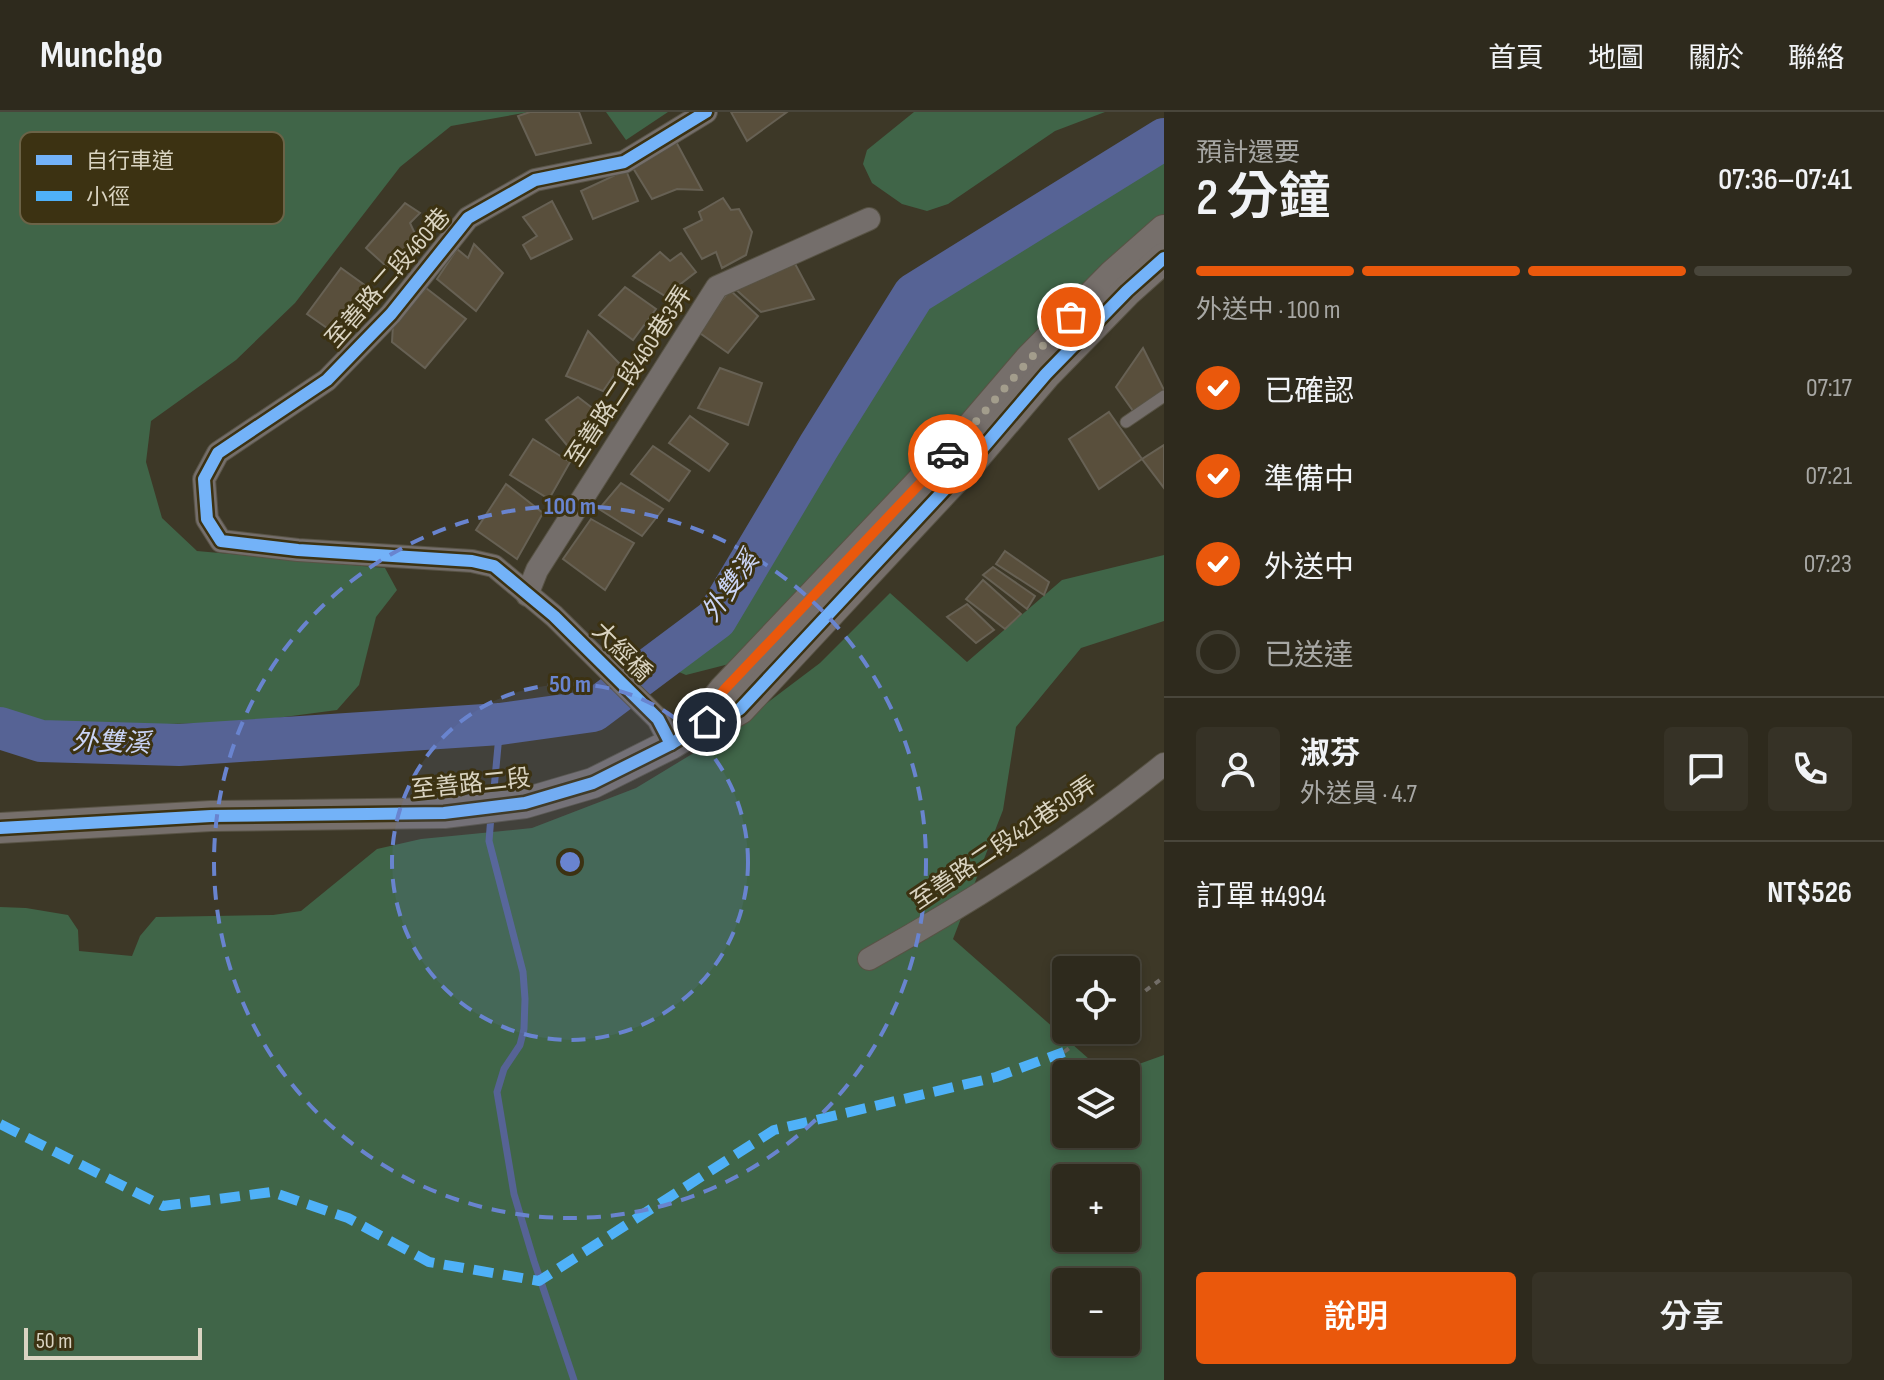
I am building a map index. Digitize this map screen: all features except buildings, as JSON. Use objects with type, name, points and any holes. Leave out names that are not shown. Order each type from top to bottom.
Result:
[{"type":"street","name":"至善路二段460巷","points":[[554,616],[494,566],[472,561],[298,550],[221,541],[207,519],[204,479],[218,453],[327,380],[391,314],[468,218],[535,180],[624,162],[706,112]]},
{"type":"street","name":"至善路二段460巷3弄","points":[[527,595],[537,570],[717,287],[869,219]]},
{"type":"street","name":"至善路二段","points":[[707,722],[713,704],[724,690],[958,443],[1030,359],[1113,275],[1164,230]]},
{"type":"street","name":"至善路二段","points":[[0,828],[211,816],[444,813],[525,803],[593,783],[665,732],[726,717],[740,709],[975,457],[1046,374],[1127,291],[1164,258]]},
{"type":"street","name":"大經橋","points":[[554,616],[665,732]]},
{"type":"street","name":"至善路二段421巷30弄","points":[[869,959],[948,914],[1101,811],[1164,764]]},
{"type":"lane","points":[[1126,422],[1164,396]]},
{"type":"path","points":[[1140,995],[1164,977]]},
{"type":"path","points":[[1064,1052],[1075,1044]]},
{"type":"green space","points":[[0,112],[529,112],[451,126],[400,167],[295,303],[236,360],[151,421],[146,462],[162,518],[197,551],[385,568],[397,590],[376,617],[359,685],[337,710],[246,722],[51,727],[0,707]]},
{"type":"green space","points":[[606,112],[668,112],[626,140]]},
{"type":"green space","points":[[914,112],[1105,112],[1055,131],[948,204],[927,211],[902,204],[872,183],[863,164],[867,150]]},
{"type":"green space","points":[[1164,153],[1164,221],[928,454],[729,664],[686,675],[679,672],[675,666],[679,661],[720,633],[893,358],[935,299]]},
{"type":"green space","points":[[1164,555],[1164,621],[1081,648],[1016,727],[1003,810],[953,939],[1052,1026],[1052,1044],[1072,1044],[1090,1060],[1052,1060],[1052,1148],[1140,1148],[1140,1064],[1164,1055],[1164,1380],[0,1380],[0,907],[68,915],[78,930],[79,951],[132,956],[140,936],[156,917],[273,915],[301,911],[377,849],[421,839],[532,828],[636,788],[730,731],[820,663],[890,593],[967,662],[1062,580]]},
{"type":"waterway","name":"外雙溪","points":[[0,728],[41,741],[179,745],[500,724],[593,711],[716,619],[914,294],[1164,139]]},
{"type":"waterway","points":[[493,800],[500,724]]},
{"type":"waterway","points":[[491,816],[489,841],[523,972],[525,999],[520,1045],[504,1069],[497,1092],[514,1194],[574,1380]]},
{"type":"marked path","points":[[0,1124],[163,1206],[272,1192],[348,1218],[429,1262],[539,1281],[774,1130],[996,1077],[1064,1052]]},
{"type":"cycle path","points":[[671,744],[658,719],[554,616],[494,566],[472,561],[298,550],[221,541],[207,519],[204,479],[218,453],[327,380],[391,314],[468,218],[535,180],[624,162],[706,112]]},
{"type":"cycle path","points":[[0,828],[211,816],[444,813],[525,803],[593,783],[671,744],[707,722],[740,709],[975,457],[1046,374],[1127,291],[1164,258]]},
{"type":"way so far","points":[[948,454],[1030,359],[1071,317]]},
{"type":"route","points":[[707,722],[713,704],[724,690],[948,454]]}]
